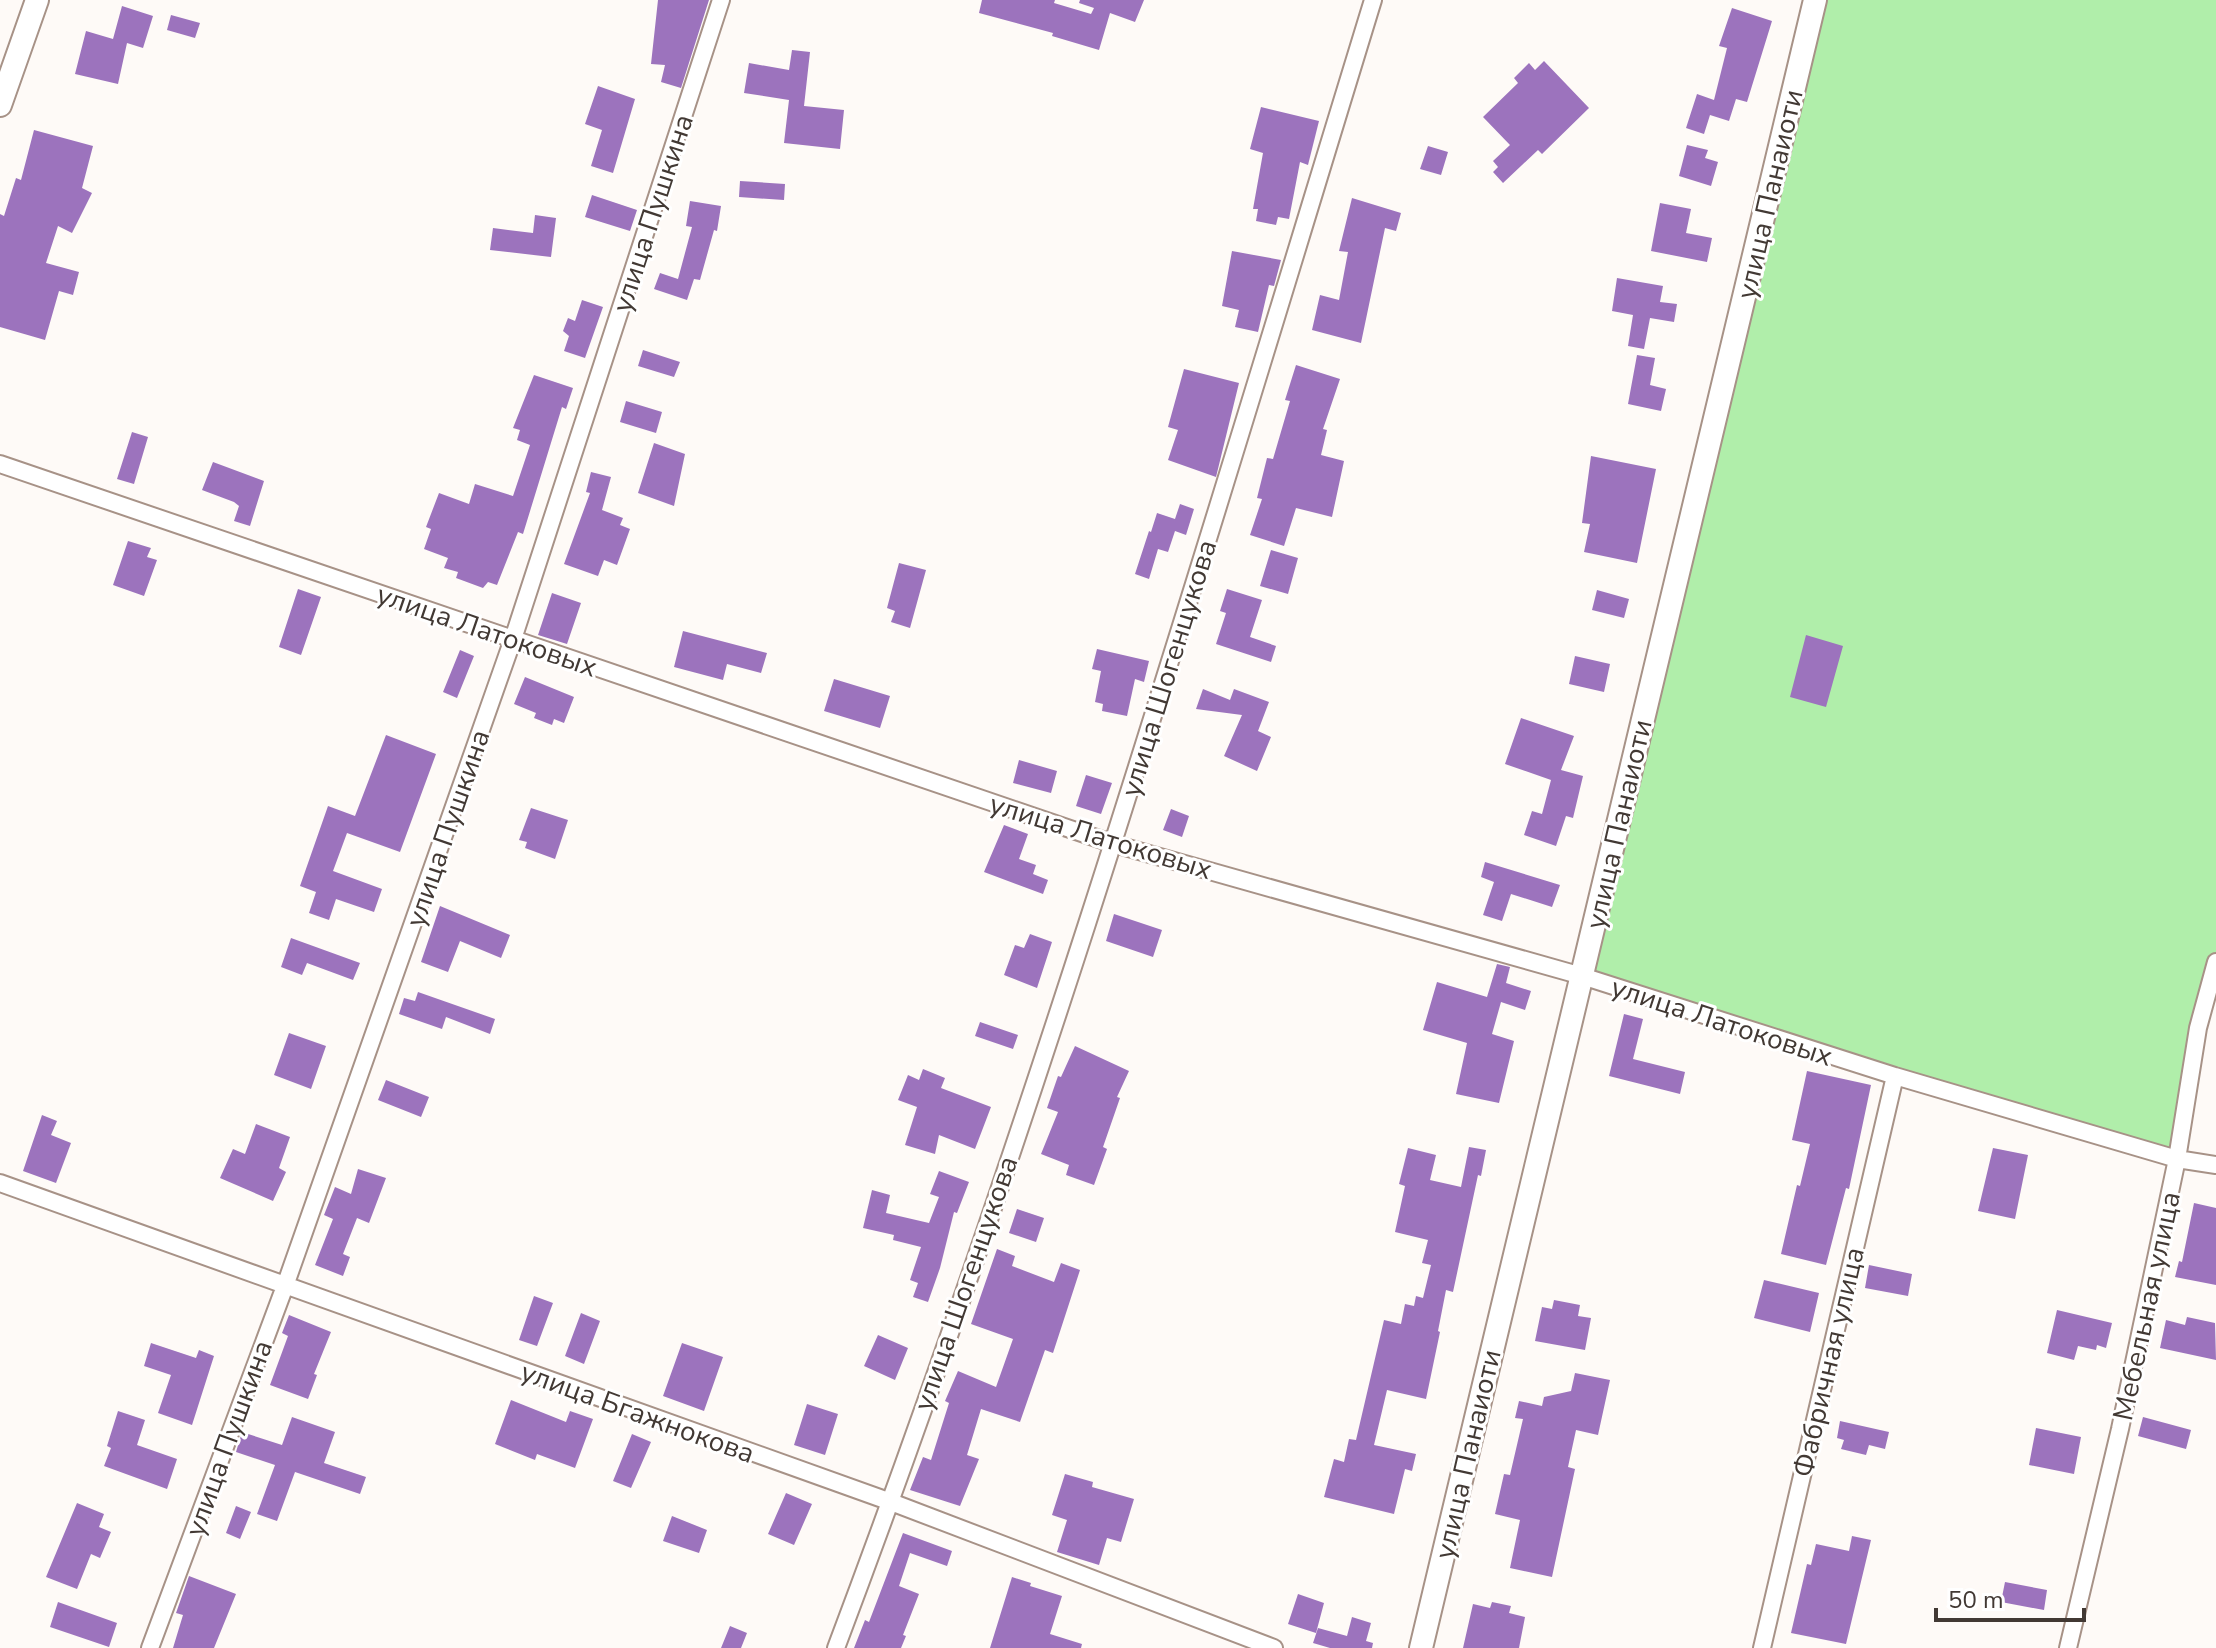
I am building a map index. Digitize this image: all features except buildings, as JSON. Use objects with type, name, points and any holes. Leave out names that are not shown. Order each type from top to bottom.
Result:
[{"type":"street","points":[[0,105],[37,0]]},
{"type":"street","name":"улица Пушкина","points":[[150,1648],[285,1286],[513,639],[721,0]]},
{"type":"street","name":"улица Шогенцукова","points":[[836,1648],[891,1502],[1114,844],[1373,0]]},
{"type":"street","name":"улица Панаиоти","points":[[1421,1648],[1815,0]]},
{"type":"street","name":"улица Латоковых","points":[[0,464],[1114,844],[1582,976],[1895,1076],[2177,1159],[2216,1165]]},
{"type":"street","name":"Мебельная улица","points":[[2068,1648],[2120,1429],[2177,1159],[2198,1028],[2216,962]]},
{"type":"street","name":"Фабричная улица","points":[[1762,1648],[1895,1076]]},
{"type":"street","name":"улица Бгажнокова","points":[[0,1183],[891,1502],[1274,1648]]},
{"type":"green space","points":[[1815,0],[2216,0],[2216,962],[2177,1159],[1582,976]]}]
